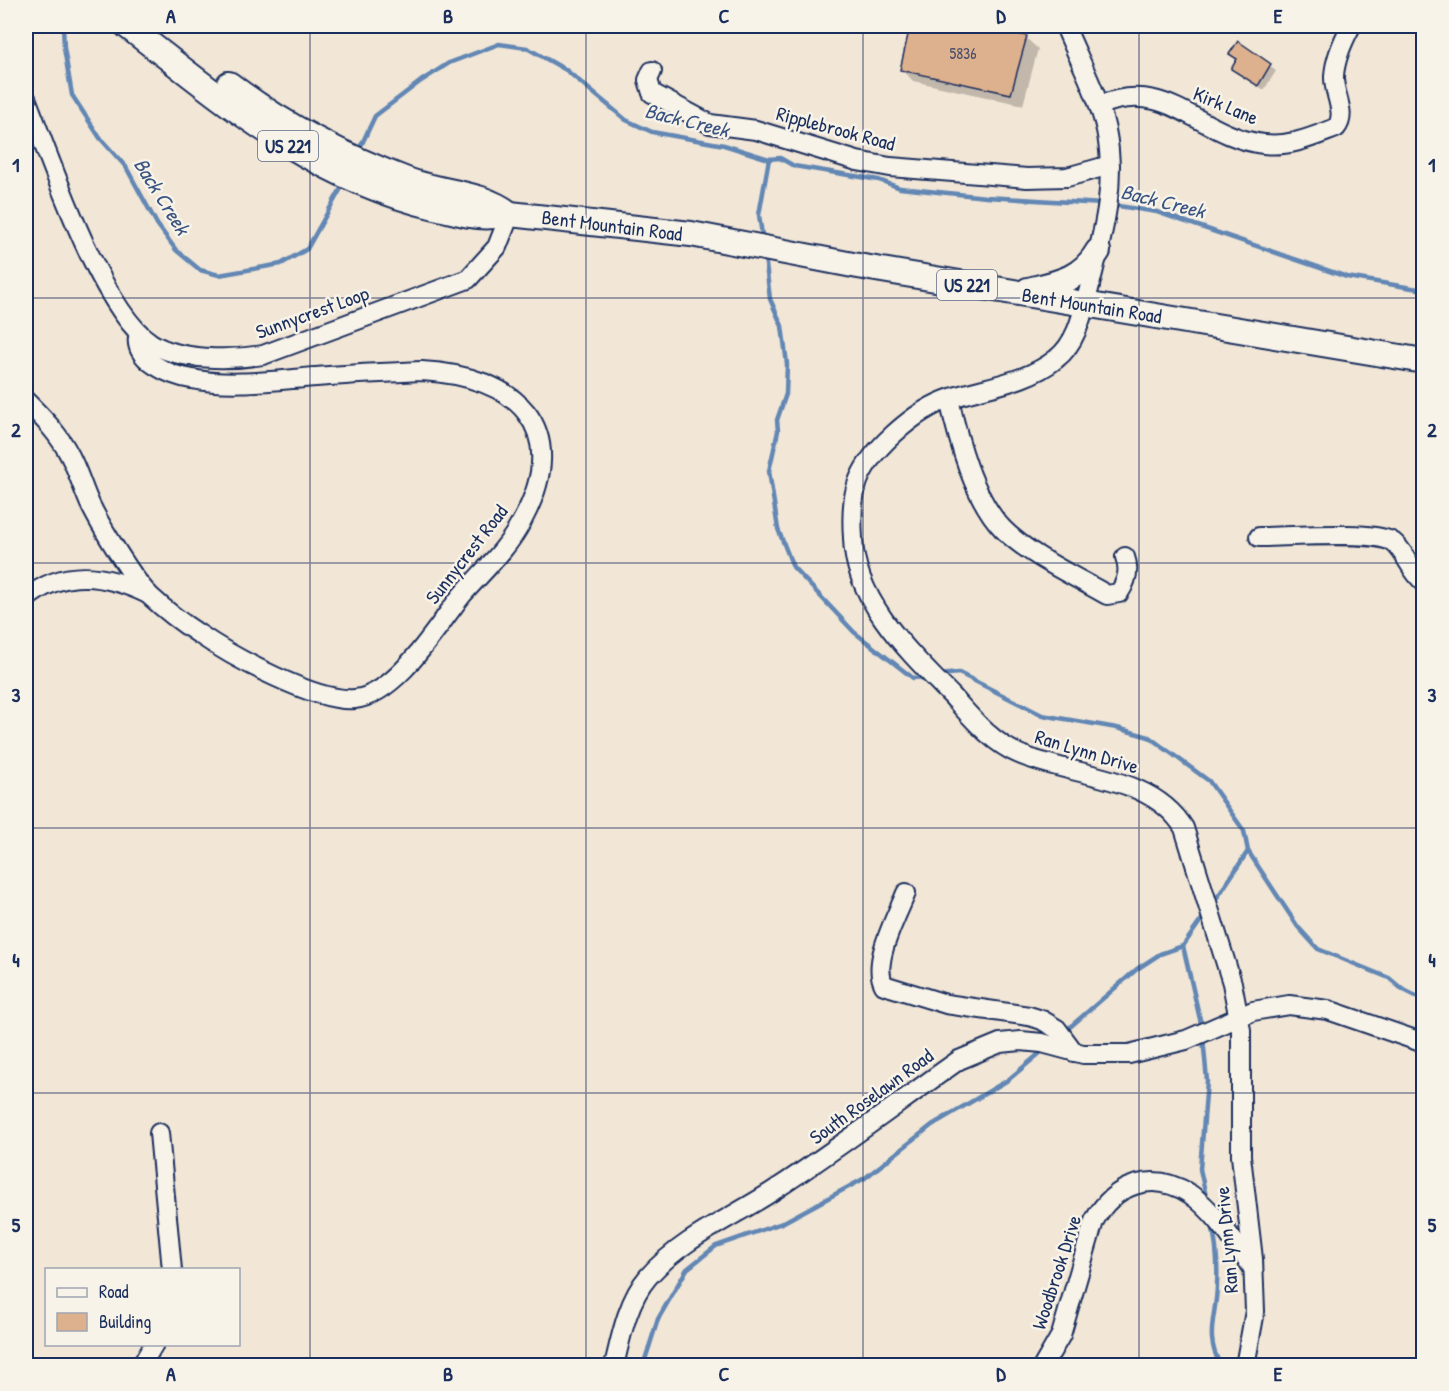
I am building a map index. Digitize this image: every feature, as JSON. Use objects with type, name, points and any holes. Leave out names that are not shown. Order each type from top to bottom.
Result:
[{"type":"main road","name":"Bent Mountain Road","points":[[127,26],[258,127],[319,164],[396,197],[479,208],[494,201],[510,213],[691,234],[1017,293],[1424,362]]},
{"type":"main road","name":"Bent Mountain Road","points":[[153,26],[254,103],[331,145],[408,180],[479,208]]},
{"type":"main road","points":[[1017,293],[1062,282],[1076,276],[1090,264],[1098,251]]},
{"type":"street","name":"Ran Lynn Drive","points":[[1065,26],[1099,106],[1106,128],[1110,165],[1110,191],[1098,251],[1085,304],[1071,345],[1039,370],[949,399],[926,409],[907,423],[877,451],[860,476],[855,489],[852,540],[865,585],[886,622],[920,663],[985,732],[1002,745],[1044,764],[1137,790],[1157,798],[1177,817],[1184,828],[1232,983],[1238,1017],[1242,1059],[1242,1166],[1254,1270],[1255,1311],[1245,1365]]},
{"type":"street","name":"Kirk Lane","points":[[1099,106],[1118,98],[1151,98],[1245,140],[1263,144],[1297,142],[1336,128],[1340,123],[1342,116],[1334,77],[1338,59],[1351,26]]},
{"type":"street","name":"Ripplebrook Road","points":[[652,71],[648,80],[652,93],[702,121],[756,130],[857,161],[890,167],[1027,178],[1067,177],[1110,165]]},
{"type":"street","name":"Sunnycrest Loop","points":[[26,98],[76,223],[118,308],[139,333],[153,344],[171,350],[216,358],[240,359],[288,348],[468,279],[497,247],[510,213]]},
{"type":"street","name":"Sunnycrest Road","points":[[26,401],[60,438],[91,506],[148,594],[196,633],[258,669],[344,699],[369,695],[399,673],[501,553],[530,505],[543,459],[539,433],[533,420],[521,406],[495,389],[459,374],[422,371],[228,382],[194,380],[167,372],[148,360],[137,339],[139,333]]},
{"type":"street","points":[[949,399],[963,456],[991,514],[1016,541],[1107,595],[1119,593],[1125,584],[1128,574],[1125,556]]},
{"type":"street","points":[[1259,537],[1380,537],[1400,549],[1408,565],[1424,582]]},
{"type":"street","name":"Sunnycrest Road","points":[[26,599],[40,587],[68,577],[110,580],[148,594]]},
{"type":"street","points":[[906,893],[882,956],[879,972],[884,985],[946,1004],[1029,1016],[1042,1020],[1057,1029],[1074,1052]]},
{"type":"street","name":"South Roselawn Road","points":[[614,1365],[630,1307],[647,1278],[660,1265],[708,1230],[740,1213],[833,1152],[959,1060],[979,1050],[1000,1043],[1021,1041],[1101,1055],[1156,1049],[1214,1030],[1238,1017],[1275,1006],[1306,1006],[1328,1010],[1424,1043]]},
{"type":"street","points":[[159,1133],[172,1268]]},
{"type":"street","name":"Woodbrook Drive","points":[[1043,1365],[1061,1335],[1094,1221],[1101,1208],[1123,1188],[1137,1182],[1160,1182],[1190,1194],[1210,1214],[1254,1270]]},
{"type":"street","points":[[141,1365],[153,1346]]},
{"type":"building","points":[[910,26],[977,26],[1027,36],[1011,94],[900,70]]},
{"type":"building","points":[[1238,41],[1271,64],[1258,86],[1231,69],[1237,59],[1229,54]]},
{"type":"waterway","name":"Back Creek","points":[[63,26],[64,48],[72,95],[100,138],[126,167],[157,224],[176,250],[200,270],[219,275],[281,264],[307,249],[344,183]]},
{"type":"waterway","name":"Back Creek","points":[[359,150],[375,116],[421,81],[449,63],[499,44],[527,48],[566,70],[626,120],[652,132],[724,145],[769,159],[780,158],[794,166],[879,180],[900,188],[986,197],[1103,204]]},
{"type":"waterway","points":[[763,241],[759,215],[769,159]]},
{"type":"waterway","name":"Back Creek","points":[[1112,205],[1157,212],[1347,277],[1424,290]]},
{"type":"waterway","points":[[765,256],[770,299],[782,326],[787,364],[786,394],[777,420],[778,431],[769,471],[778,529],[793,567],[854,632],[913,678],[926,677]]},
{"type":"waterway","points":[[938,675],[959,673],[1042,715],[1117,728],[1149,737],[1209,781],[1244,831],[1248,851],[1298,927],[1318,949],[1389,978],[1402,989],[1424,1000]]},
{"type":"waterway","points":[[1213,904],[1248,851]]},
{"type":"waterway","points":[[1063,1033],[1137,969],[1160,954],[1183,946],[1204,916]]},
{"type":"waterway","points":[[1183,946],[1202,1028]]},
{"type":"waterway","points":[[1203,1037],[1207,1081],[1200,1169],[1207,1201]]},
{"type":"waterway","points":[[643,1366],[658,1319],[687,1269],[716,1246],[782,1223],[865,1178],[932,1125],[1008,1080],[1046,1048]]},
{"type":"waterway","points":[[1212,1224],[1217,1277],[1212,1335],[1213,1345],[1221,1366]]}]
